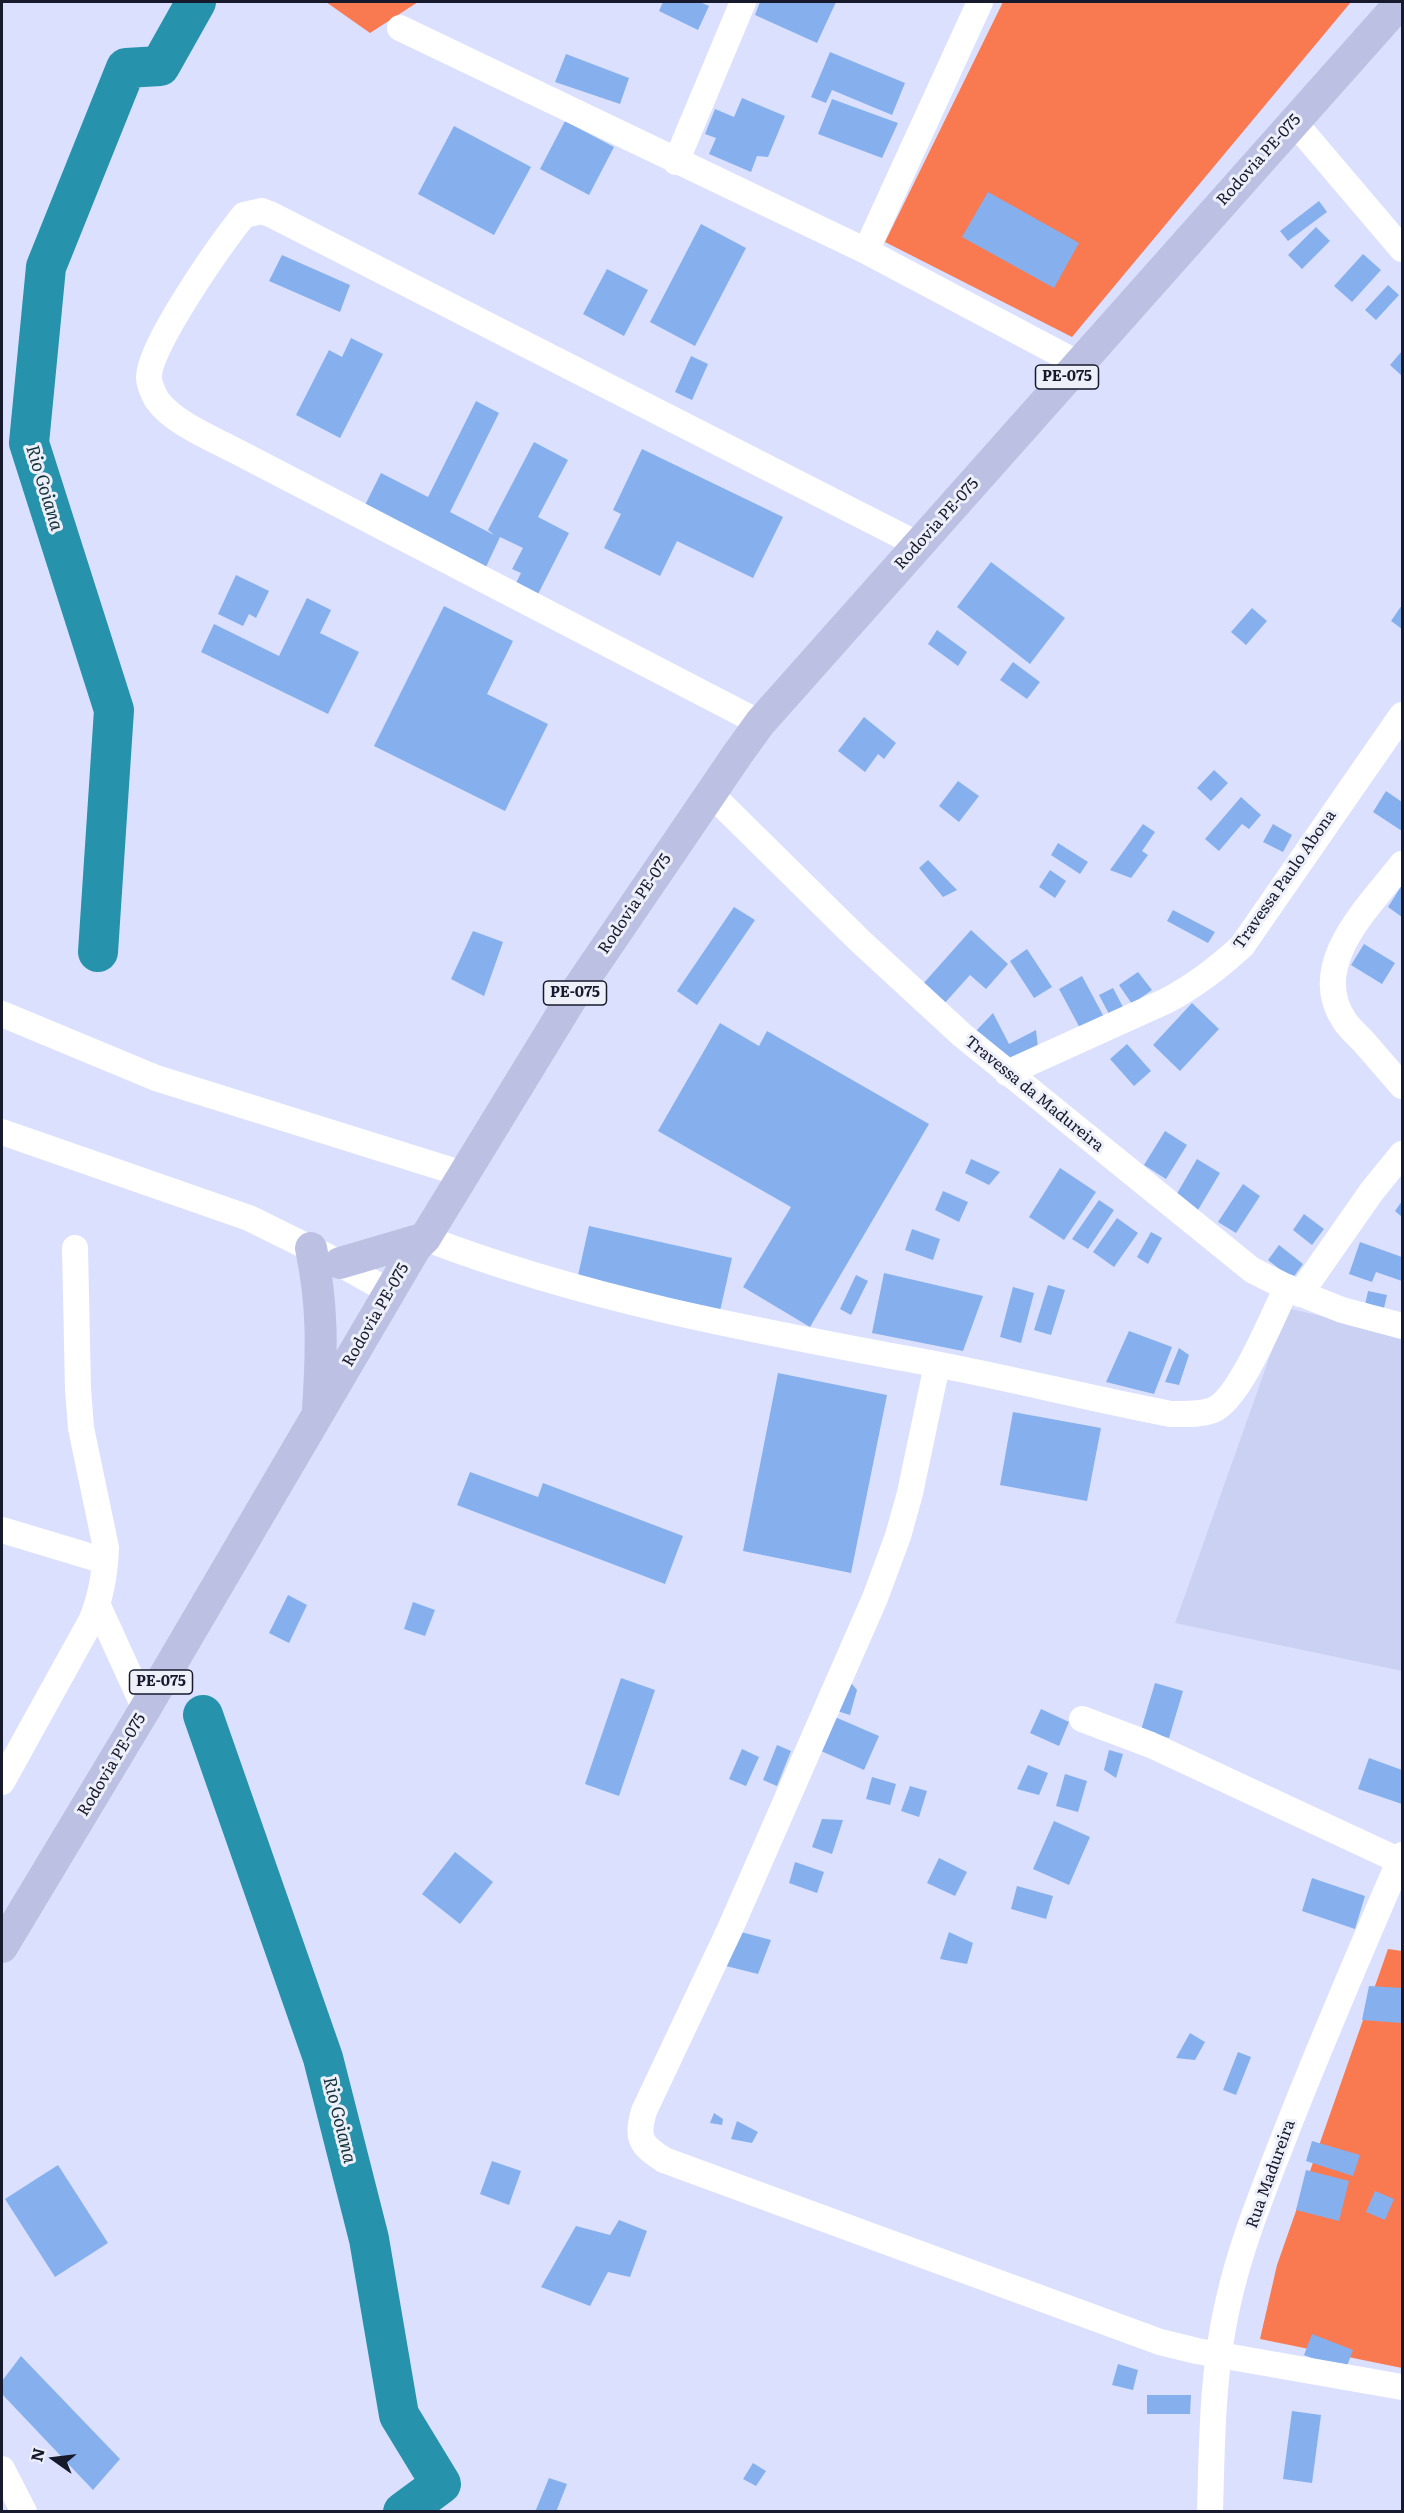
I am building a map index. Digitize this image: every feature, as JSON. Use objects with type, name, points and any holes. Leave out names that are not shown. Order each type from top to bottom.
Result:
[{"type":"main road","name":"Rodovia PE-075","points":[[2,1947],[145,1709],[416,1247],[425,1238],[571,999],[760,723],[1401,2]]},
{"type":"main road","points":[[340,1263],[425,1238]]},
{"type":"main road","points":[[311,1248],[322,1320],[317,1416]]},
{"type":"street","points":[[676,162],[743,2]]},
{"type":"street","points":[[866,251],[980,2]]},
{"type":"street","points":[[400,28],[866,251],[1079,364]]},
{"type":"street","points":[[1294,122],[1402,249]]},
{"type":"street","points":[[760,723],[234,450],[173,415],[156,399],[149,377],[156,353],[212,257],[244,215],[262,211],[272,215],[919,545]]},
{"type":"street","name":"Travessa Paulo Abona","points":[[1007,1073],[1192,987],[1242,946],[1402,715]]},
{"type":"street","name":"Travessa da Madureira","points":[[711,794],[860,941],[1007,1073],[1252,1270],[1294,1291],[1342,1310],[1402,1326]]},
{"type":"street","points":[[1402,864],[1350,933],[1339,955],[1332,980],[1337,1008],[1345,1022],[1402,1086]]},
{"type":"street","points":[[2,1014],[156,1078],[463,1174]]},
{"type":"street","points":[[2,1132],[249,1218],[340,1263],[390,1292]]},
{"type":"street","points":[[425,1238],[477,1258],[606,1295],[826,1344],[1171,1414],[1213,1410],[1226,1401],[1294,1291],[1402,1154]]},
{"type":"street","points":[[2,1782],[98,1606],[105,1561],[106,1548],[89,1470],[79,1408],[75,1248]]},
{"type":"street","points":[[938,1365],[910,1494],[898,1536],[875,1598],[730,1929],[644,2111],[639,2133],[648,2150],[664,2160],[1160,2342],[1219,2355],[1402,2387]]},
{"type":"street","points":[[2,1530],[105,1561]]},
{"type":"street","points":[[98,1606],[145,1709]]},
{"type":"street","points":[[1082,1719],[1151,1745],[1401,1858]]},
{"type":"street","name":"Rua Madureira","points":[[1210,2511],[1212,2442],[1219,2355],[1230,2293],[1242,2252],[1310,2071],[1401,1858]]},
{"type":"street","points":[[2,2469],[24,2511]]},
{"type":"shaded area","points":[[326,2],[418,2],[370,33]]},
{"type":"shaded area","points":[[1003,2],[1351,2],[1072,337],[885,242]]},
{"type":"shaded area","points":[[1287,1308],[1402,1335],[1402,1671],[1175,1623]]},
{"type":"shaded area","points":[[1388,1949],[1402,1951],[1402,2368],[1260,2339],[1277,2265]]},
{"type":"building","points":[[663,2],[700,2],[709,6],[698,30],[659,11]]},
{"type":"building","points":[[760,2],[836,2],[817,43],[755,15]]},
{"type":"building","points":[[830,52],[905,83],[892,115],[832,90],[826,103],[811,97]]},
{"type":"building","points":[[566,54],[629,78],[620,104],[555,82]]},
{"type":"building","points":[[742,98],[785,116],[768,157],[757,156],[751,172],[709,154],[716,138],[705,134],[715,109],[734,117]]},
{"type":"building","points":[[832,99],[898,123],[882,158],[818,134]]},
{"type":"building","points":[[565,121],[614,147],[589,195],[540,169]]},
{"type":"building","points":[[454,126],[531,167],[494,235],[418,194]]},
{"type":"building","points":[[988,192],[1079,243],[1054,288],[962,237]]},
{"type":"building","points":[[1319,201],[1327,212],[1288,241],[1280,231]]},
{"type":"building","points":[[701,224],[746,248],[695,346],[650,322]]},
{"type":"building","points":[[1316,227],[1330,241],[1302,269],[1288,255]]},
{"type":"building","points":[[1363,254],[1381,270],[1352,302],[1334,286]]},
{"type":"building","points":[[282,255],[350,285],[340,312],[269,281]]},
{"type":"building","points":[[607,269],[648,290],[624,336],[583,314]]},
{"type":"building","points":[[1388,285],[1399,295],[1376,320],[1365,310]]},
{"type":"building","points":[[351,338],[383,354],[340,438],[296,415],[329,350],[342,357]]},
{"type":"building","points":[[1402,351],[1402,376],[1390,365]]},
{"type":"building","points":[[691,356],[708,364],[692,400],[675,392]]},
{"type":"building","points":[[476,401],[499,413],[450,512],[494,535],[488,530],[534,442],[568,460],[538,517],[569,533],[537,596],[515,585],[521,573],[512,569],[523,548],[500,537],[485,569],[364,507],[381,473],[428,497]]},
{"type":"building","points":[[642,449],[783,517],[753,578],[677,541],[660,576],[604,548],[621,514],[613,510]]},
{"type":"building","points":[[991,562],[1065,618],[1030,664],[957,607]]},
{"type":"building","points":[[236,575],[269,591],[256,618],[249,614],[243,626],[218,614]]},
{"type":"building","points":[[307,598],[331,610],[320,633],[359,652],[328,714],[201,652],[214,624],[279,656]]},
{"type":"building","points":[[1402,605],[1402,629],[1391,621]]},
{"type":"building","points":[[444,606],[513,641],[487,694],[548,724],[505,811],[374,746]]},
{"type":"building","points":[[1252,608],[1267,621],[1246,645],[1231,632]]},
{"type":"building","points":[[937,630],[967,652],[958,666],[928,644]]},
{"type":"building","points":[[1013,662],[1040,682],[1027,699],[1000,680]]},
{"type":"building","points":[[864,717],[896,743],[884,759],[878,754],[865,772],[838,751]]},
{"type":"building","points":[[1214,770],[1228,783],[1211,801],[1197,788]]},
{"type":"building","points":[[958,781],[979,796],[959,822],[939,806]]},
{"type":"building","points":[[1386,791],[1402,802],[1402,831],[1373,812]]},
{"type":"building","points":[[1241,797],[1261,815],[1249,829],[1242,824],[1219,851],[1205,839]]},
{"type":"building","points":[[1143,824],[1155,832],[1142,851],[1148,855],[1131,878],[1110,870]]},
{"type":"building","points":[[1273,824],[1292,835],[1283,852],[1263,842]]},
{"type":"building","points":[[1058,843],[1088,862],[1080,874],[1051,855]]},
{"type":"building","points":[[928,860],[957,890],[943,897],[919,868]]},
{"type":"building","points":[[1050,870],[1066,881],[1055,898],[1039,887]]},
{"type":"building","points":[[1402,885],[1402,917],[1388,907]]},
{"type":"building","points":[[734,907],[755,920],[697,1005],[677,991]]},
{"type":"building","points":[[1173,910],[1215,932],[1208,943],[1167,921]]},
{"type":"building","points":[[971,930],[1008,964],[986,989],[970,975],[943,1005],[922,985]]},
{"type":"building","points":[[473,931],[503,942],[484,996],[451,979]]},
{"type":"building","points":[[1364,944],[1395,963],[1382,984],[1351,965]]},
{"type":"building","points":[[1027,949],[1052,987],[1034,998],[1010,961]]},
{"type":"building","points":[[1138,972],[1152,990],[1132,1004],[1119,985]]},
{"type":"building","points":[[1082,976],[1104,1017],[1081,1030],[1059,989]]},
{"type":"building","points":[[1113,988],[1123,1007],[1109,1014],[1099,995]]},
{"type":"building","points":[[1192,1003],[1219,1029],[1180,1071],[1153,1045]]},
{"type":"building","points":[[993,1013],[1009,1044],[1036,1030],[1038,1048],[1007,1064],[975,1032]]},
{"type":"building","points":[[720,1023],[759,1046],[767,1031],[929,1124],[810,1327],[743,1287],[791,1207],[658,1131]]},
{"type":"building","points":[[1127,1044],[1151,1071],[1134,1086],[1110,1059]]},
{"type":"building","points":[[1165,1131],[1187,1145],[1166,1179],[1144,1165]]},
{"type":"building","points":[[971,1159],[1000,1172],[989,1185],[965,1173]]},
{"type":"building","points":[[1197,1159],[1220,1173],[1198,1210],[1175,1197]]},
{"type":"building","points":[[1060,1168],[1096,1192],[1064,1240],[1029,1217]]},
{"type":"building","points":[[1243,1184],[1260,1196],[1236,1233],[1218,1222]]},
{"type":"building","points":[[943,1191],[968,1202],[959,1222],[935,1210]]},
{"type":"building","points":[[1099,1200],[1114,1210],[1088,1249],[1072,1239]]},
{"type":"building","points":[[1402,1201],[1402,1217],[1395,1211]]},
{"type":"building","points":[[1304,1214],[1324,1229],[1312,1245],[1293,1230]]},
{"type":"building","points":[[1117,1218],[1138,1233],[1114,1267],[1093,1252]]},
{"type":"building","points":[[589,1226],[732,1258],[720,1311],[577,1280]]},
{"type":"building","points":[[912,1229],[940,1239],[933,1260],[905,1250]]},
{"type":"building","points":[[1151,1232],[1162,1238],[1148,1264],[1137,1257]]},
{"type":"building","points":[[1360,1242],[1402,1257],[1402,1281],[1376,1272],[1372,1282],[1349,1274]]},
{"type":"building","points":[[1279,1245],[1303,1264],[1292,1279],[1268,1260]]},
{"type":"building","points":[[884,1273],[983,1296],[963,1351],[872,1333]]},
{"type":"building","points":[[856,1275],[868,1281],[851,1315],[840,1309]]},
{"type":"building","points":[[1048,1285],[1065,1290],[1051,1335],[1034,1330]]},
{"type":"building","points":[[1013,1287],[1034,1293],[1021,1343],[1000,1337]]},
{"type":"building","points":[[1368,1291],[1387,1295],[1384,1308],[1365,1305]]},
{"type":"building","points":[[1129,1331],[1172,1347],[1154,1394],[1106,1382]]},
{"type":"building","points":[[1179,1348],[1189,1355],[1179,1385],[1165,1382]]},
{"type":"building","points":[[778,1373],[887,1395],[851,1573],[743,1551]]},
{"type":"building","points":[[1013,1412],[1101,1428],[1087,1501],[1000,1485]]},
{"type":"building","points":[[470,1472],[538,1497],[543,1483],[683,1536],[665,1584],[457,1505]]},
{"type":"building","points":[[288,1595],[307,1605],[289,1643],[269,1633]]},
{"type":"building","points":[[413,1602],[435,1610],[425,1636],[404,1629]]},
{"type":"building","points":[[621,1678],[655,1690],[619,1796],[585,1784]]},
{"type":"building","points":[[847,1678],[857,1690],[850,1715],[837,1711]]},
{"type":"building","points":[[1155,1683],[1183,1691],[1169,1738],[1141,1730]]},
{"type":"building","points":[[1041,1709],[1069,1722],[1059,1746],[1030,1733]]},
{"type":"building","points":[[835,1717],[879,1736],[864,1770],[821,1751]]},
{"type":"building","points":[[777,1745],[791,1751],[777,1786],[763,1780]]},
{"type":"building","points":[[742,1749],[759,1757],[746,1786],[729,1779]]},
{"type":"building","points":[[1109,1750],[1123,1754],[1116,1778],[1104,1770]]},
{"type":"building","points":[[1369,1758],[1402,1770],[1402,1804],[1358,1789]]},
{"type":"building","points":[[1028,1765],[1048,1773],[1039,1795],[1017,1789]]},
{"type":"building","points":[[1065,1774],[1087,1781],[1078,1812],[1056,1806]]},
{"type":"building","points":[[872,1777],[896,1784],[890,1805],[866,1799]]},
{"type":"building","points":[[910,1786],[927,1791],[919,1817],[901,1811]]},
{"type":"building","points":[[822,1819],[843,1820],[832,1854],[812,1847]]},
{"type":"building","points":[[1054,1821],[1090,1837],[1069,1885],[1033,1869]]},
{"type":"building","points":[[455,1852],[493,1882],[460,1924],[422,1894]]},
{"type":"building","points":[[939,1858],[967,1872],[955,1896],[927,1883]]},
{"type":"building","points":[[795,1862],[824,1872],[817,1893],[789,1883]]},
{"type":"building","points":[[1312,1878],[1365,1896],[1355,1929],[1302,1911]]},
{"type":"building","points":[[1017,1886],[1053,1896],[1046,1919],[1011,1909]]},
{"type":"building","points":[[730,1929],[771,1940],[758,1974],[714,1963]]},
{"type":"building","points":[[949,1932],[973,1943],[967,1964],[940,1959]]},
{"type":"building","points":[[1369,1986],[1402,1988],[1402,2023],[1362,2020]]},
{"type":"building","points":[[1190,2033],[1205,2042],[1195,2060],[1176,2058]]},
{"type":"building","points":[[1238,2052],[1251,2057],[1236,2095],[1223,2090]]},
{"type":"building","points":[[714,2113],[723,2119],[722,2125],[710,2123]]},
{"type":"building","points":[[737,2121],[758,2132],[752,2143],[731,2139]]},
{"type":"building","points":[[1312,2141],[1360,2155],[1353,2176],[1306,2161]]},
{"type":"building","points":[[492,2161],[521,2171],[509,2205],[480,2194]]},
{"type":"building","points":[[58,2165],[108,2243],[55,2277],[5,2199]]},
{"type":"building","points":[[1306,2170],[1349,2181],[1339,2221],[1296,2210]]},
{"type":"building","points":[[1375,2191],[1394,2199],[1385,2220],[1366,2212]]},
{"type":"building","points":[[619,2220],[647,2231],[630,2277],[608,2272],[590,2306],[541,2287],[576,2226],[610,2235]]},
{"type":"building","points":[[1312,2334],[1353,2350],[1345,2371],[1304,2355]]},
{"type":"building","points":[[21,2356],[120,2459],[93,2490],[2,2394],[2,2381]]},
{"type":"building","points":[[1118,2364],[1138,2370],[1133,2390],[1112,2385]]},
{"type":"building","points":[[1147,2395],[1191,2395],[1190,2414],[1147,2414]]},
{"type":"building","points":[[1292,2411],[1321,2415],[1312,2483],[1283,2479]]},
{"type":"building","points":[[753,2463],[766,2471],[756,2486],[743,2479]]},
{"type":"building","points":[[549,2478],[567,2484],[556,2512],[535,2512]]},
{"type":"waterway","name":"Rio Goiana","points":[[98,952],[114,710],[29,443],[46,267],[126,68],[160,66],[196,2]]},
{"type":"waterway","name":"Rio Goiana","points":[[203,1715],[323,2058],[369,2239],[399,2415],[441,2484],[403,2512]]}]
